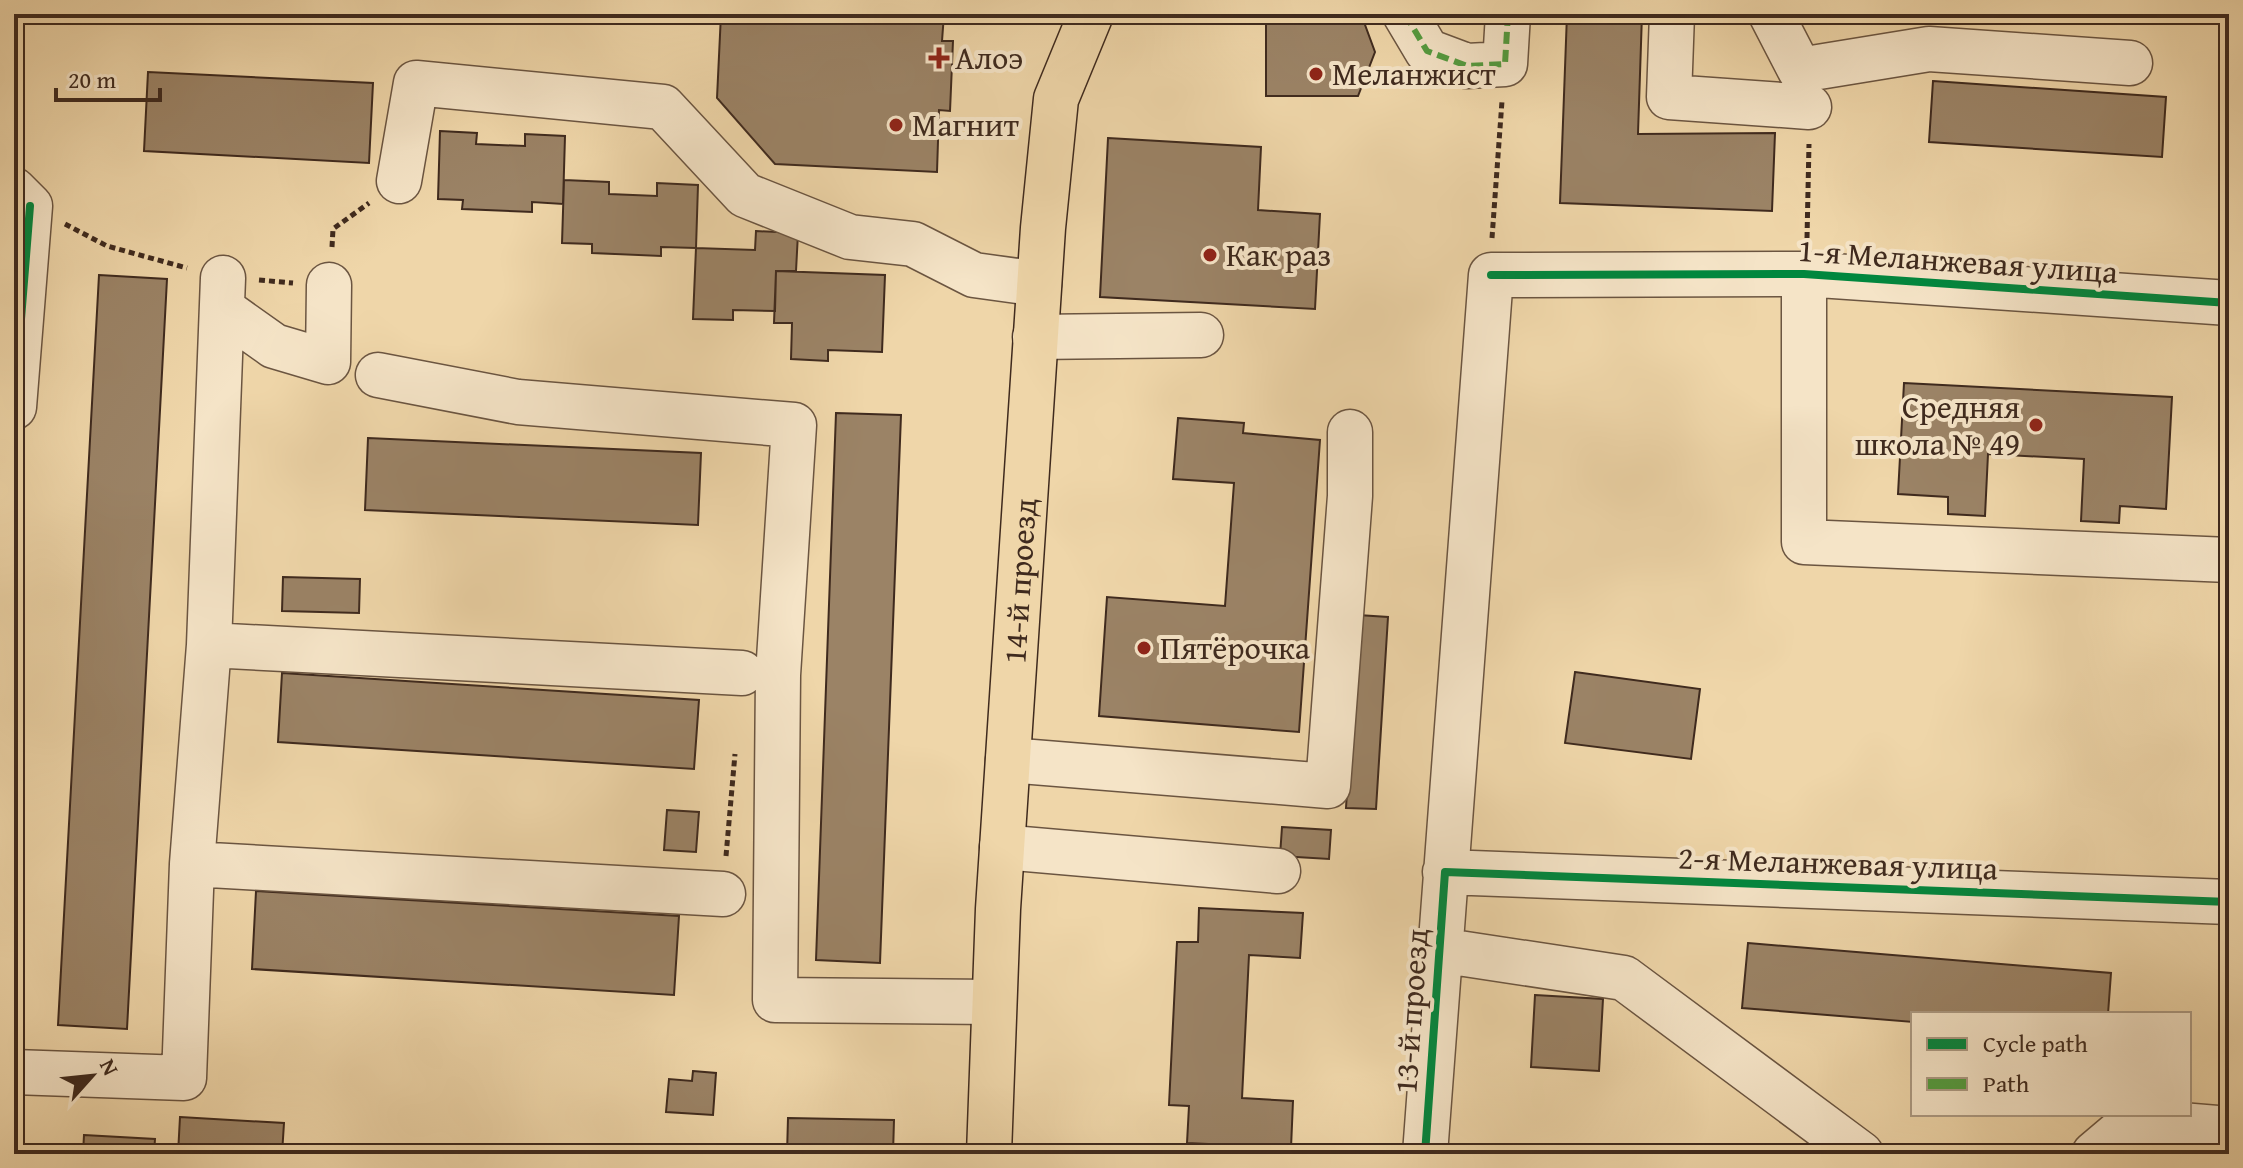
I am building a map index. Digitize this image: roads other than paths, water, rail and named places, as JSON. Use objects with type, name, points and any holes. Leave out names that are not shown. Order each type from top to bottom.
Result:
[{"type":"main road","name":"14-й проезд","points":[[989,1154],[1002,847],[1039,284],[1056,99],[1091,14]]},
{"type":"street","points":[[1405,14],[1427,51],[1467,66],[1505,64],[1508,14]]},
{"type":"street","points":[[1672,14],[1669,97],[1809,107]]},
{"type":"street","points":[[1771,14],[1800,70],[1929,49],[2130,63]]},
{"type":"street","points":[[399,181],[416,83],[663,107],[745,195],[850,237],[913,244],[974,275],[1039,284]]},
{"type":"street","points":[[14,407],[22,198]]},
{"type":"street","points":[[1804,274],[1804,542],[2229,560]]},
{"type":"street","name":"1-я Меланжевая улица","points":[[1491,275],[1804,274],[2229,303]]},
{"type":"street","name":"13-й проезд","points":[[1425,1154],[1491,275]]},
{"type":"street","points":[[14,1072],[184,1078],[192,864],[209,645],[222,294],[274,346],[328,362],[329,285]]},
{"type":"street","points":[[1035,337],[1201,335]]},
{"type":"street","points":[[378,375],[518,402],[794,425],[778,675],[775,1000],[994,1002]]},
{"type":"street","points":[[1008,760],[1328,786],[1350,496],[1350,432]]},
{"type":"street","points":[[209,645],[742,673]]},
{"type":"street","points":[[1002,847],[1278,871]]},
{"type":"street","points":[[192,864],[723,894]]},
{"type":"street","name":"2-я Меланжевая улица","points":[[1445,872],[2229,902]]},
{"type":"street","points":[[1439,950],[1624,978],[1851,1151]]},
{"type":"street","points":[[2094,1154],[2133,1121],[2229,1129]]},
{"type":"place","name":"Алоэ","points":[[939,58]]},
{"type":"place","name":"Меланжист","points":[[1316,74]]},
{"type":"place","name":"Магнит","points":[[896,125]]},
{"type":"place","name":"Как раз","points":[[1210,255]]},
{"type":"place","name":"Средняя школа № 49","points":[[2036,425]]},
{"type":"place","name":"Пятёрочка","points":[[1144,648]]}]
